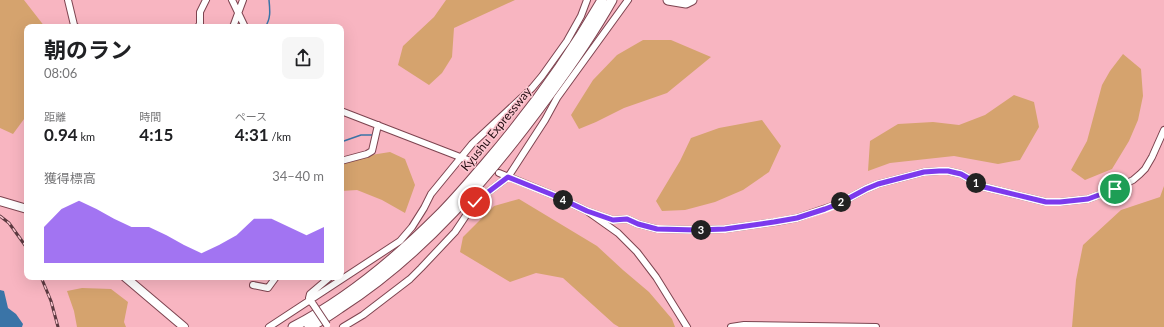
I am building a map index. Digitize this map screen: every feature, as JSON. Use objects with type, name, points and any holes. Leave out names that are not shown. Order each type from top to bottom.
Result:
[{"type":"highway","name":"Kyushu Expressway","points":[[293,327],[310,318],[357,286],[388,262],[440,214],[501,146],[528,112],[560,67],[602,0]]},
{"type":"highway","name":"Kyushu Expressway","points":[[309,327],[362,294],[393,269],[445,221],[478,185],[533,117],[567,71],[612,0]]},
{"type":"highway","points":[[668,0],[686,3],[692,0]]},
{"type":"main road","points":[[0,201],[24,208]]},
{"type":"main road","points":[[128,280],[184,327]]},
{"type":"street","points":[[68,0],[74,24]]},
{"type":"street","points":[[200,24],[200,12],[206,0]]},
{"type":"street","points":[[232,0],[244,24]]},
{"type":"street","points":[[234,24],[243,0]]},
{"type":"street","points":[[344,280],[400,241],[412,227],[431,194],[472,144],[532,88],[542,76],[567,40],[581,16],[586,0]]},
{"type":"street","points":[[342,327],[363,314],[410,279],[455,232],[475,202],[508,177],[545,120],[557,98],[628,0]]},
{"type":"street","points":[[344,112],[473,162]]},
{"type":"street","points":[[344,160],[367,154],[372,151],[378,125]]},
{"type":"street","points":[[499,173],[553,195],[587,211],[613,220],[627,219],[638,224],[657,229],[725,229],[797,218],[832,207],[878,184],[924,172],[948,171],[961,174],[984,187],[1046,202],[1088,199],[1115,189],[1133,180],[1140,174],[1145,169],[1152,157],[1164,130]]},
{"type":"street","points":[[587,211],[618,233],[637,252],[656,277],[687,327]]},
{"type":"street","points":[[254,285],[268,288],[274,280]]},
{"type":"street","points":[[326,280],[308,296],[327,326]]},
{"type":"street","points":[[269,327],[312,302],[344,280]]},
{"type":"street","points":[[730,327],[876,327]]},
{"type":"shaded area","points":[[0,0],[24,0],[43,24],[24,24],[24,119],[13,134],[0,128]]},
{"type":"shaded area","points":[[446,0],[515,0],[454,28],[452,57],[442,73],[429,85],[398,65],[403,46],[434,17]]},
{"type":"shaded area","points":[[643,40],[671,40],[711,57],[667,93],[624,108],[579,129],[571,115],[593,80],[617,55]]},
{"type":"shaded area","points":[[1123,54],[1141,69],[1143,96],[1138,120],[1129,141],[1112,169],[1085,180],[1071,170],[1087,141],[1102,85],[1110,71]]},
{"type":"shaded area","points":[[1014,95],[1034,102],[1039,127],[1020,160],[998,164],[954,156],[890,163],[868,171],[870,141],[898,124],[933,122],[959,125],[985,115]]},
{"type":"shaded area","points":[[762,120],[781,146],[769,172],[743,190],[715,202],[685,210],[662,211],[656,201],[680,161],[691,138],[719,128]]},
{"type":"shaded area","points":[[390,152],[405,159],[415,185],[405,213],[382,200],[357,190],[344,191],[344,162],[371,155]]},
{"type":"shaded area","points":[[1164,186],[1164,327],[1072,327],[1076,280],[1083,245],[1121,210],[1160,197]]},
{"type":"shaded area","points":[[519,199],[597,246],[649,292],[672,319],[675,327],[619,327],[563,278],[536,273],[510,282],[460,252],[463,237],[494,206]]},
{"type":"shaded area","points":[[82,288],[111,289],[128,302],[124,322],[126,327],[77,327],[74,311],[67,291]]},
{"type":"water","points":[[0,290],[4,291],[8,308],[16,314],[23,324],[22,327],[0,327]]},
{"type":"waterway","points":[[267,24],[270,11],[269,0]]},
{"type":"waterway","points":[[344,141],[361,135],[373,135]]},
{"type":"railway","points":[[0,216],[9,223],[24,244]]},
{"type":"railway","points":[[42,280],[51,301],[58,327]]},
{"type":"route","points":[[475,202],[508,177],[553,195],[587,211],[613,220],[627,219],[638,224],[657,229],[697,230],[725,229],[797,218],[838,204],[878,184],[924,172],[948,171],[961,174],[984,187],[1046,202],[1088,199],[1115,189]]}]
